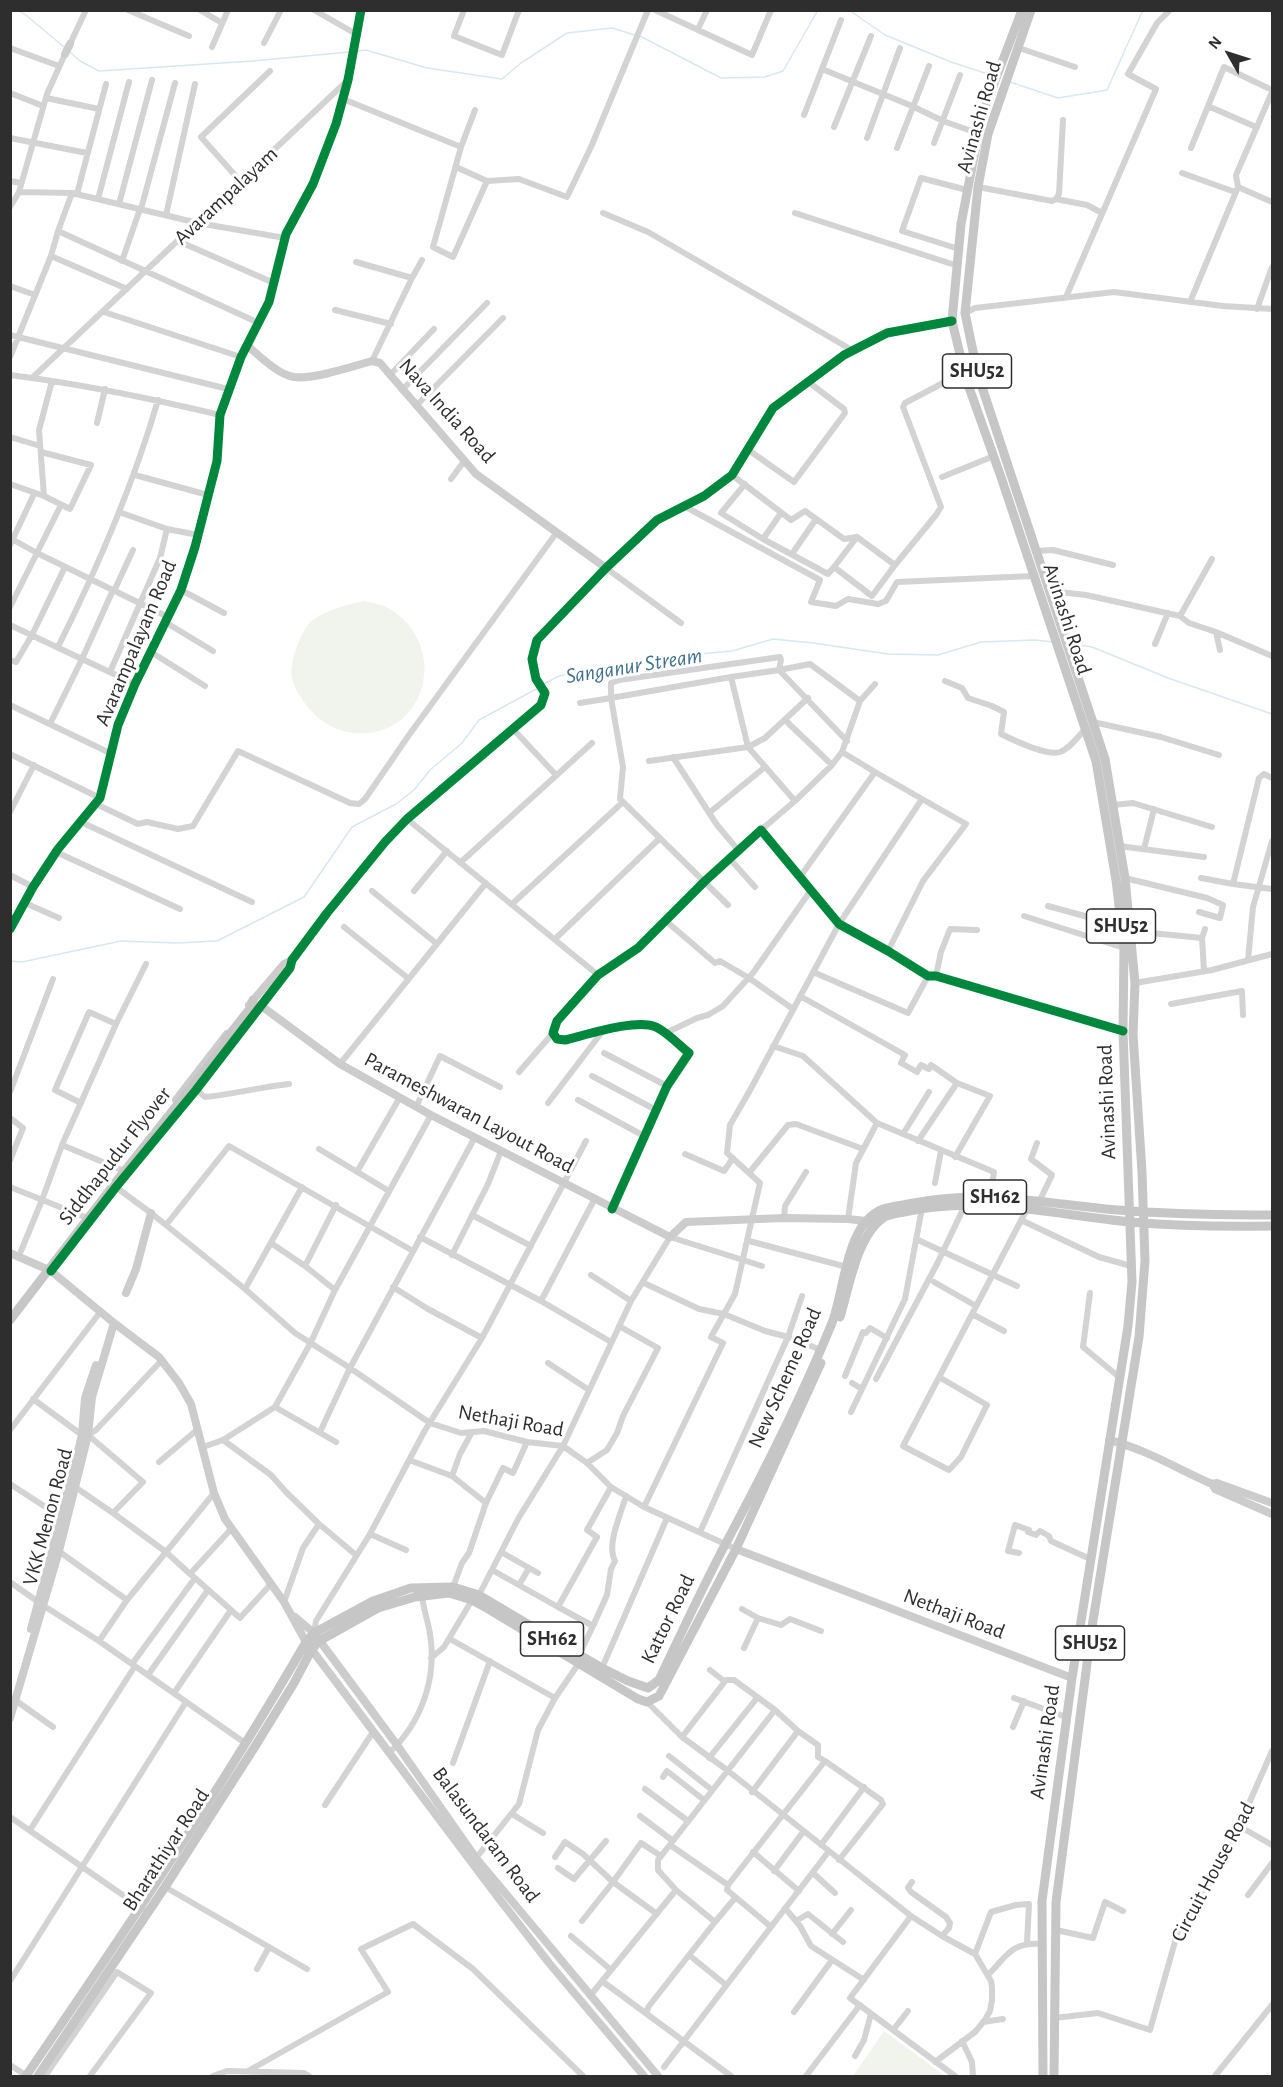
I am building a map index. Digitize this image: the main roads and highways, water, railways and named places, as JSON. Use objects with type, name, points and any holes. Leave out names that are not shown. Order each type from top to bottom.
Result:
[{"type":"main road","name":"Avinashi Road","points":[[1022,10],[977,133],[959,249],[952,321],[964,372],[1085,729],[1097,750]]},
{"type":"main road","name":"Avinashi Road","points":[[1031,10],[988,134],[978,187],[965,313],[978,375],[1093,722],[1104,784],[1124,948],[1123,1031],[1131,1266],[1128,1326],[1071,1678],[1043,1891],[1043,2076]]},
{"type":"main road","name":"Avinashi Road","points":[[1054,2076],[1056,1902],[1091,1633],[1139,1337],[1145,1261],[1144,1211],[1132,1034],[1135,983],[1131,931],[1113,805],[1104,784]]},
{"type":"main road","name":"Siddhapudur Flyover","points":[[10,1322],[119,1178],[225,1045],[252,1006],[257,1003]]},
{"type":"main road","name":"Siddhapudur Flyover","points":[[238,1027],[252,1018]]},
{"type":"main road","points":[[1126,1135],[1139,1136]]},
{"type":"main road","name":"SH162","points":[[869,1225],[882,1209],[942,1197],[990,1201],[1027,1209],[1130,1222],[1272,1226]]},
{"type":"main road","name":"SH162","points":[[869,1225],[884,1216],[922,1208],[965,1205],[1010,1197],[1129,1211]]},
{"type":"main road","points":[[1129,1211],[1272,1215]]},
{"type":"main road","name":"New Scheme Road","points":[[726,1544],[821,1350],[833,1319],[853,1243],[869,1225]]},
{"type":"main road","name":"New Scheme Road","points":[[736,1549],[808,1394],[838,1322],[869,1225]]},
{"type":"main road","points":[[1108,1445],[1121,1454]]},
{"type":"main road","name":"Kattor Road","points":[[579,1659],[644,1687],[652,1686],[659,1680],[726,1544]]},
{"type":"main road","name":"Kattor Road","points":[[317,1637],[378,1608],[422,1592],[453,1587],[476,1598],[579,1659],[625,1692],[647,1702],[659,1696],[736,1549]]},
{"type":"main road","name":"Kattor Road","points":[[422,1592],[449,1593],[476,1598]]},
{"type":"main road","name":"Bharathiyar Road","points":[[38,2076],[145,1909],[245,1743],[309,1645],[317,1637]]},
{"type":"main road","name":"Bharathiyar Road","points":[[26,2076],[145,1909],[165,1887],[277,1710],[309,1645]]},
{"type":"waterway","points":[[18,10],[64,47]]},
{"type":"waterway","points":[[640,36],[721,78],[765,77],[783,71],[818,10]]},
{"type":"waterway","points":[[849,10],[885,35],[951,62],[994,76]]},
{"type":"waterway","points":[[1010,82],[1058,98],[1107,90],[1143,10]]},
{"type":"waterway","points":[[357,51],[366,50],[427,68],[502,79],[521,63],[567,33],[612,28],[635,35]]},
{"type":"waterway","points":[[70,52],[80,61],[99,71],[349,52]]},
{"type":"waterway","name":"Sanganur Stream","points":[[544,684],[559,676],[656,658],[732,651],[773,639],[888,654],[938,655],[981,642],[1035,640],[1053,642]]},
{"type":"waterway","points":[[1073,644],[1092,647],[1168,678],[1272,714]]},
{"type":"waterway","name":"Sanganur Stream","points":[[10,961],[22,962],[121,941],[178,943],[217,941],[304,897],[352,827],[396,804],[414,790],[430,770],[462,743],[479,720],[538,688]]}]
